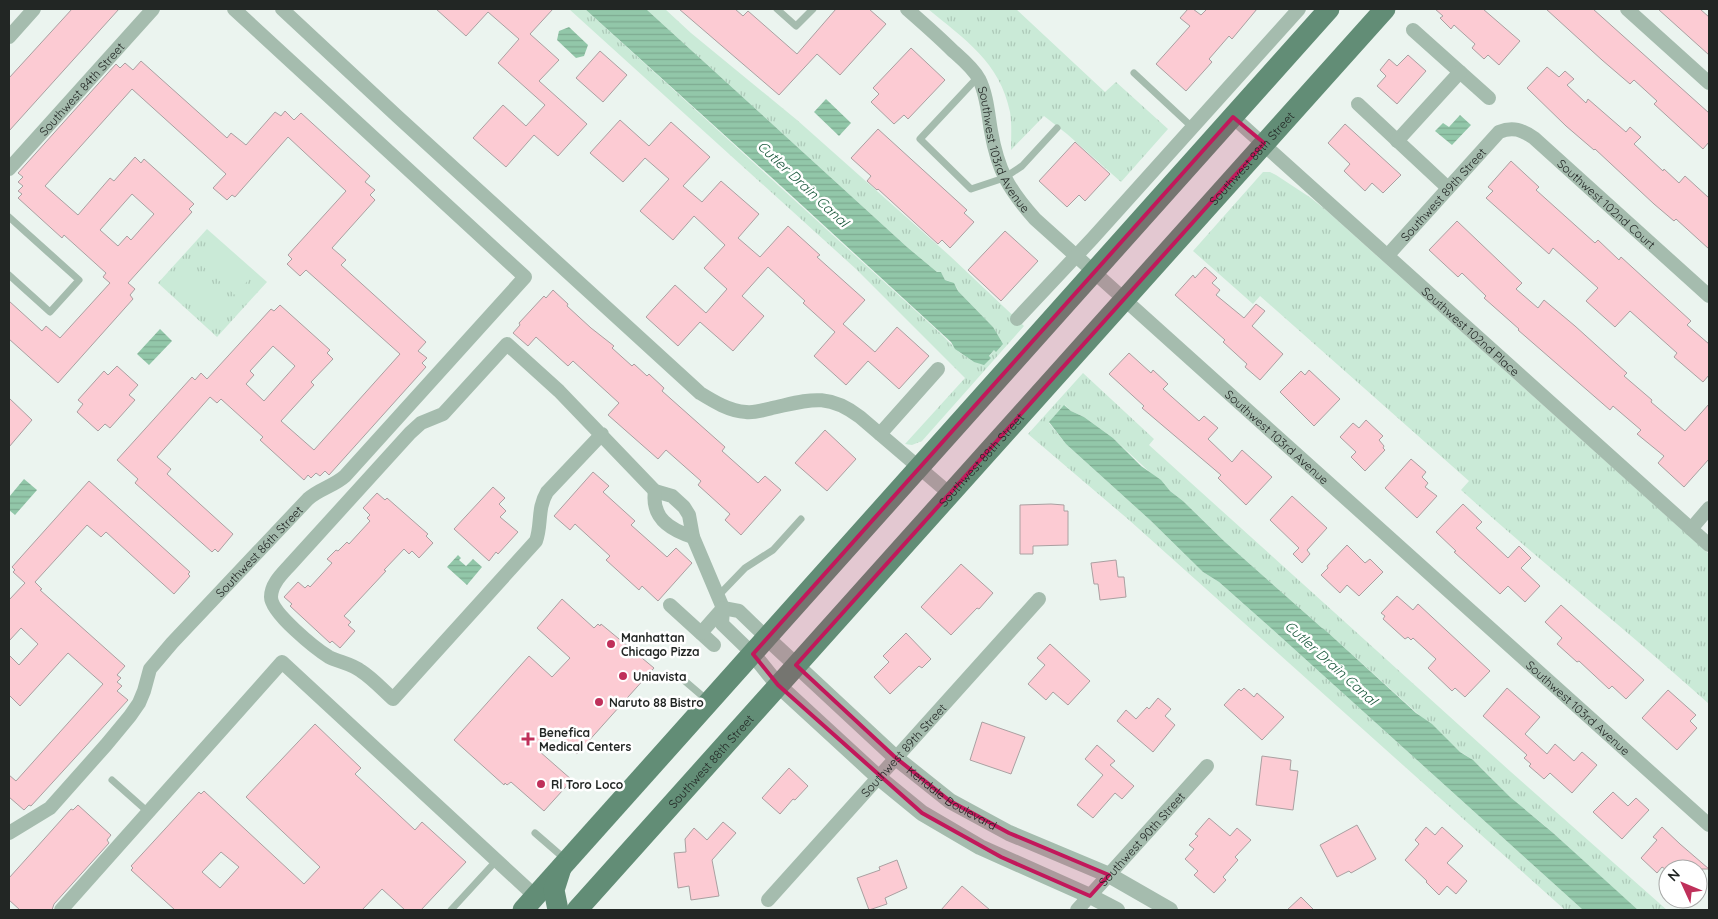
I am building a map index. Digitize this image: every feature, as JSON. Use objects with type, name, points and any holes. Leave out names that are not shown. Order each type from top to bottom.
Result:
[{"type":"main road","points":[[529,903],[1329,9]]},
{"type":"main road","name":"Southwest 88th Street","points":[[577,910],[1385,9]]},
{"type":"main road","points":[[558,910],[554,890],[564,865]]},
{"type":"street","points":[[9,37],[34,9]]},
{"type":"street","name":"Southwest 84th Street","points":[[9,169],[153,9]]},
{"type":"street","name":"Southwest 86th Street","points":[[9,833],[50,808],[130,716],[144,691],[150,668],[172,643],[308,499],[317,492],[337,483],[345,476],[525,277],[234,9]]},
{"type":"street","points":[[282,9],[700,393],[726,407],[746,412],[758,412],[812,399],[830,401],[848,408],[950,494]]},
{"type":"street","name":"Southwest 103rd Avenue","points":[[907,9],[978,77],[986,101],[995,153],[1004,178],[1030,213],[1094,273],[1709,825]]},
{"type":"street","points":[[1017,319],[1299,9]]},
{"type":"street","points":[[1627,9],[1709,83]]},
{"type":"street","points":[[1413,30],[1489,98]]},
{"type":"street","points":[[1397,141],[1460,72]]},
{"type":"street","points":[[1358,104],[1448,188]]},
{"type":"street","name":"Southwest 102nd Place","points":[[1233,117],[1709,545]]},
{"type":"street","name":"Southwest 102nd Court","points":[[1499,132],[1514,128],[1524,131],[1534,138],[1709,296]]},
{"type":"street","name":"Southwest 89th Street","points":[[1388,256],[1499,132]]},
{"type":"street","points":[[602,434],[546,492],[541,502],[539,534],[536,541],[393,698],[360,670],[317,649],[285,620],[274,607],[271,597],[273,590],[290,565],[410,433],[422,423],[443,414],[507,344],[559,391],[602,434],[655,491],[672,496],[684,507],[689,515],[693,537],[720,602],[722,624],[753,654],[778,685],[878,777],[922,813],[958,835],[1001,857],[1090,896],[1117,910]]},
{"type":"street","points":[[880,434],[938,370]]},
{"type":"street","points":[[655,491],[655,504],[662,520],[677,532],[693,537]]},
{"type":"street","points":[[1691,529],[1709,508]]},
{"type":"street","name":"Southwest 89th Street","points":[[768,900],[1039,599]]},
{"type":"street","points":[[720,602],[739,611],[767,638]]},
{"type":"street","points":[[701,633],[720,602]]},
{"type":"street","points":[[670,605],[714,645]]},
{"type":"street","name":"Kendale Boulevard","points":[[767,638],[896,758],[950,801],[1009,833],[1109,876],[1170,910]]},
{"type":"street","points":[[61,910],[282,662],[496,861],[529,903]]},
{"type":"street","name":"Southwest 90th Street","points":[[1077,910],[1207,766]]},
{"type":"lane","points":[[777,9],[796,26],[813,9]]},
{"type":"lane","points":[[1134,73],[1192,126]]},
{"type":"lane","points":[[978,77],[920,139],[971,189],[1004,178],[1022,166],[1057,128]]},
{"type":"lane","points":[[9,217],[79,280],[50,312],[9,275]]},
{"type":"lane","points":[[720,602],[745,568],[773,550],[801,518]]},
{"type":"lane","points":[[679,676],[709,702]]},
{"type":"lane","points":[[112,780],[148,812]]},
{"type":"lane","points":[[535,833],[564,865]]},
{"type":"lane","points":[[451,910],[496,861]]},
{"type":"highlighted area","points":[[1233,117],[1264,143],[796,665],[896,758],[950,801],[1009,833],[1109,875],[1090,896],[1001,857],[922,813],[778,685],[753,654]]},
{"type":"green space","points":[[569,9],[585,9],[959,352],[974,362],[991,358],[989,357],[994,350],[993,327],[958,291],[955,285],[945,280],[941,272],[937,272],[907,247],[646,9],[665,9],[691,33],[797,120],[950,256],[1024,326],[922,441],[912,445],[905,444],[965,378],[856,269]]},
{"type":"green space","points":[[928,9],[1016,9],[1105,92],[1116,82],[1168,129],[1121,182],[1044,116],[1011,150],[1010,112],[998,79],[979,53]]},
{"type":"green space","points":[[1263,172],[1270,172],[1276,175],[1327,211],[1709,554],[1709,704],[1461,490],[1469,481],[1260,296],[1253,304],[1193,251]]},
{"type":"green space","points":[[207,229],[267,282],[217,337],[158,283]]},
{"type":"green space","points":[[212,242],[251,277],[235,295],[196,260]]},
{"type":"green space","points":[[190,267],[229,302],[213,320],[174,285]]},
{"type":"green space","points":[[1083,373],[1154,439],[1149,445],[1658,902],[1658,909],[1667,910],[1638,910],[1511,798],[1479,766],[1460,752],[1225,542],[1113,438],[1084,417],[1071,411],[1065,405],[1049,423],[1066,444],[1150,520],[1203,572],[1219,582],[1272,629],[1583,910],[1565,910],[1129,520],[1028,434]]},
{"type":"water","name":"Cutler Drain Canal","points":[[585,9],[646,9],[907,247],[937,272],[941,272],[945,280],[954,283],[958,291],[993,327],[1003,344],[996,352],[994,350],[989,356],[991,358],[984,365],[974,362],[955,349],[951,342]]},
{"type":"water","points":[[569,27],[588,45],[584,56],[576,58],[557,40],[559,31]]},
{"type":"water","points":[[826,99],[851,123],[839,136],[814,112]]},
{"type":"water","points":[[1460,115],[1471,125],[1452,145],[1435,131],[1443,123],[1449,127]]},
{"type":"water","points":[[160,329],[172,341],[149,365],[137,354]]},
{"type":"water","name":"Cutler Drain Canal","points":[[1064,405],[1113,438],[1141,466],[1161,480],[1170,491],[1183,501],[1225,542],[1416,713],[1432,724],[1460,752],[1473,760],[1510,797],[1552,832],[1638,910],[1583,910],[1272,629],[1219,582],[1203,572],[1150,520],[1066,444],[1049,422]]},
{"type":"water","points":[[24,479],[37,490],[15,515],[9,510],[9,497]]},
{"type":"water","points":[[458,555],[461,558],[459,560],[466,566],[473,559],[482,567],[467,585],[447,567]]},
{"type":"building","points":[[72,9],[119,9],[9,131],[9,78]]},
{"type":"building","points":[[436,9],[553,9],[530,34],[559,60],[539,81],[587,124],[558,156],[534,135],[506,167],[473,138],[503,105],[526,126],[545,105],[498,63],[519,39],[488,12],[466,36]]},
{"type":"building","points":[[679,9],[735,9],[743,16],[748,11],[797,54],[836,9],[869,9],[886,24],[840,75],[817,54],[779,95]]},
{"type":"building","points":[[1188,9],[1193,9],[1201,15],[1207,9],[1257,9],[1232,39],[1229,36],[1209,59],[1212,62],[1186,91],[1156,64],[1190,26],[1180,18]]},
{"type":"building","points":[[1435,9],[1483,9],[1520,41],[1499,65],[1488,55],[1484,59],[1472,48],[1475,44],[1454,25],[1451,29],[1440,18],[1443,16]]},
{"type":"building","points":[[1546,9],[1593,9],[1709,113],[1709,142],[1703,149],[1654,104],[1657,101],[1634,80],[1630,84]]},
{"type":"building","points":[[1658,9],[1700,9],[1709,17],[1709,55]]},
{"type":"building","points":[[911,48],[945,80],[908,119],[904,115],[894,124],[871,102],[879,94],[873,88]]},
{"type":"building","points":[[600,51],[627,75],[603,102],[576,78]]},
{"type":"building","points":[[1408,55],[1426,71],[1397,104],[1377,86],[1386,76],[1380,70],[1389,59],[1397,66]]},
{"type":"building","points":[[141,61],[227,138],[231,133],[246,145],[275,112],[281,116],[285,111],[294,120],[301,113],[370,176],[365,182],[375,190],[370,195],[375,200],[332,248],[346,260],[341,265],[426,342],[418,351],[427,358],[422,363],[426,367],[329,475],[325,471],[320,476],[316,473],[311,478],[308,475],[304,480],[260,440],[263,437],[221,399],[217,403],[210,397],[157,457],[171,469],[167,474],[233,534],[218,552],[215,549],[212,552],[135,483],[138,479],[117,460],[192,377],[195,380],[201,373],[207,379],[271,309],[274,311],[280,305],[330,350],[327,353],[333,359],[311,382],[314,385],[281,421],[314,450],[400,354],[306,270],[300,276],[287,264],[292,259],[288,255],[346,191],[288,137],[235,197],[232,195],[227,200],[213,188],[226,174],[132,89],[45,186],[78,215],[110,178],[114,181],[135,157],[141,163],[144,159],[194,204],[189,209],[192,212],[128,283],[135,289],[130,295],[133,299],[58,383],[9,339],[9,301],[42,331],[46,326],[60,338],[110,283],[103,277],[106,273],[64,235],[62,238],[18,198],[22,194],[18,191],[23,186],[18,182],[23,177],[18,173],[116,64],[120,68],[125,63],[133,70]],"holes":[[[132,194],[154,214],[131,240],[127,236],[118,246],[100,230]],[[273,346],[295,366],[264,401],[246,384],[254,375],[250,371]]]},
{"type":"building","points":[[1547,67],[1559,77],[1565,71],[1574,79],[1567,85],[1586,103],[1588,99],[1626,132],[1630,127],[1641,137],[1634,144],[1663,171],[1664,169],[1679,183],[1685,176],[1709,198],[1709,249],[1676,219],[1674,221],[1654,204],[1595,149],[1566,126],[1527,88]]},
{"type":"building","points":[[620,120],[649,146],[671,122],[710,157],[683,186],[702,202],[721,181],[759,214],[738,238],[760,257],[788,226],[820,255],[817,257],[865,300],[843,324],[875,352],[897,327],[929,356],[899,389],[868,361],[846,385],[814,356],[835,332],[768,267],[742,296],[764,316],[733,351],[700,322],[678,346],[646,317],[675,285],[706,313],[727,289],[704,268],[725,245],[694,216],[673,240],[640,211],[669,179],[645,158],[623,182],[590,153]]},
{"type":"building","points":[[1345,124],[1401,175],[1383,193],[1372,183],[1365,191],[1344,171],[1350,164],[1328,143]]},
{"type":"building","points":[[878,129],[967,210],[964,213],[974,222],[950,248],[942,240],[938,244],[867,181],[871,176],[851,158]]},
{"type":"building","points":[[1075,142],[1110,174],[1085,201],[1079,195],[1067,207],[1039,181]]},
{"type":"building","points":[[1511,161],[1539,187],[1536,190],[1595,243],[1598,240],[1619,260],[1621,257],[1691,321],[1687,325],[1709,344],[1709,375],[1703,382],[1674,357],[1677,353],[1630,311],[1615,327],[1586,301],[1598,288],[1553,248],[1549,254],[1486,198],[1493,191],[1488,187]]},
{"type":"building","points":[[1457,221],[1522,283],[1516,289],[1538,308],[1544,300],[1575,326],[1627,373],[1624,376],[1652,400],[1651,402],[1685,431],[1709,404],[1709,459],[1684,487],[1658,463],[1664,456],[1637,434],[1641,430],[1613,406],[1610,410],[1518,330],[1484,298],[1486,296],[1462,273],[1458,277],[1429,250]]},
{"type":"building","points":[[1005,231],[1038,261],[1001,301],[968,270]]},
{"type":"building","points":[[1205,267],[1217,278],[1212,283],[1220,290],[1216,295],[1244,318],[1256,304],[1265,311],[1252,326],[1283,354],[1260,380],[1245,367],[1247,364],[1223,342],[1225,340],[1175,295],[1193,275],[1195,278]]},
{"type":"building","points":[[553,290],[568,304],[567,306],[614,346],[612,348],[632,366],[634,364],[647,376],[649,374],[664,388],[662,391],[725,447],[722,451],[758,483],[765,476],[781,490],[741,535],[725,520],[730,514],[698,485],[701,481],[666,450],[658,459],[608,415],[619,403],[573,361],[568,366],[536,337],[528,346],[513,333],[520,325],[519,323],[544,296],[546,298]]},
{"type":"building","points":[[1129,353],[1151,373],[1153,370],[1168,384],[1163,389],[1199,421],[1204,416],[1218,428],[1208,439],[1232,462],[1242,450],[1272,477],[1246,505],[1218,478],[1221,475],[1142,408],[1144,406],[1109,374]]},
{"type":"building","points":[[117,366],[138,385],[129,395],[135,400],[110,428],[105,424],[98,431],[77,412],[83,404],[78,400],[104,371],[108,375]]},
{"type":"building","points":[[1309,370],[1340,399],[1314,426],[1280,392],[1301,371],[1305,375]]},
{"type":"building","points":[[9,398],[32,420],[9,447]]},
{"type":"building","points":[[1366,420],[1383,436],[1379,440],[1385,450],[1365,471],[1351,457],[1356,452],[1340,437],[1353,423],[1359,428]]},
{"type":"building","points":[[825,430],[856,459],[827,491],[795,463]]},
{"type":"building","points":[[1411,459],[1426,472],[1422,477],[1428,483],[1425,487],[1437,496],[1417,518],[1385,488]]},
{"type":"building","points":[[593,472],[609,486],[603,492],[635,521],[631,525],[667,557],[676,548],[692,563],[658,601],[642,586],[639,590],[606,560],[610,556],[575,524],[570,530],[554,516]]},
{"type":"building","points":[[89,481],[190,572],[188,574],[190,576],[174,594],[106,532],[101,537],[87,525],[35,582],[42,589],[40,590],[125,666],[117,675],[121,678],[117,682],[122,686],[117,691],[128,700],[31,806],[29,805],[24,810],[9,797],[9,775],[16,781],[103,684],[68,653],[20,706],[9,695],[9,655],[19,665],[38,644],[21,628],[9,641],[9,600],[25,583],[13,572],[15,570],[12,567]]},
{"type":"building","points":[[493,487],[505,498],[499,504],[506,511],[500,517],[518,532],[489,561],[454,529]]},
{"type":"building","points":[[377,493],[385,500],[387,498],[428,534],[426,536],[433,543],[419,558],[412,551],[409,554],[404,549],[384,570],[386,571],[344,616],[351,622],[348,625],[355,631],[340,648],[332,641],[330,643],[290,606],[292,604],[284,597],[298,582],[305,588],[308,585],[310,587],[332,563],[327,559],[347,542],[349,544],[370,521],[367,518],[370,515],[363,508]]},
{"type":"building","points":[[1292,496],[1327,528],[1307,550],[1310,554],[1302,563],[1293,554],[1299,548],[1270,520]]},
{"type":"building","points":[[1463,504],[1482,522],[1476,528],[1508,558],[1519,546],[1531,558],[1521,568],[1540,586],[1525,602],[1508,586],[1500,594],[1454,552],[1456,551],[1436,532]]},
{"type":"building","points":[[1020,505],[1064,505],[1064,511],[1068,511],[1068,545],[1033,546],[1033,554],[1020,554]]},
{"type":"building","points":[[1347,545],[1365,563],[1370,559],[1383,572],[1359,596],[1347,585],[1340,593],[1321,575]]},
{"type":"building","points":[[1116,560],[1118,577],[1124,577],[1126,597],[1100,600],[1098,584],[1094,584],[1091,563]]},
{"type":"building","points":[[961,564],[993,593],[951,635],[921,607]]},
{"type":"building","points":[[1397,596],[1413,610],[1418,604],[1490,671],[1465,697],[1455,688],[1452,691],[1428,668],[1436,659],[1413,638],[1411,640],[1408,637],[1405,639],[1383,619],[1385,616],[1381,613]]},
{"type":"building","points":[[562,599],[594,628],[601,624],[654,668],[577,754],[554,733],[539,751],[572,780],[544,811],[511,782],[504,785],[454,740],[529,656],[552,677],[570,658],[537,628]]},
{"type":"building","points":[[1561,605],[1644,680],[1626,699],[1612,686],[1609,689],[1579,661],[1577,662],[1557,644],[1562,638],[1545,622]]},
{"type":"building","points":[[906,633],[931,659],[922,668],[919,666],[890,694],[874,677],[889,662],[883,656]]},
{"type":"building","points":[[1050,644],[1090,681],[1068,705],[1053,692],[1046,700],[1028,684],[1045,665],[1037,658]]},
{"type":"building","points":[[1244,688],[1254,697],[1257,693],[1284,717],[1262,740],[1224,705],[1239,689],[1241,691]]},
{"type":"building","points":[[1507,688],[1540,717],[1525,734],[1547,754],[1555,744],[1574,761],[1582,752],[1597,765],[1572,793],[1550,773],[1544,779],[1529,766],[1531,764],[1524,758],[1527,755],[1483,716]]},
{"type":"building","points":[[1668,690],[1696,715],[1690,721],[1697,728],[1677,750],[1642,718]]},
{"type":"building","points":[[1158,698],[1171,709],[1165,716],[1175,725],[1153,752],[1117,721],[1126,710],[1136,719],[1147,707],[1149,709]]},
{"type":"building","points":[[982,722],[1025,737],[1011,774],[970,760]]},
{"type":"building","points":[[315,724],[361,768],[355,774],[415,830],[422,822],[466,862],[421,910],[405,910],[382,889],[362,910],[175,910],[131,870],[133,868],[131,866],[199,792],[201,794],[204,791],[304,884],[320,867],[246,797]],"holes":[[[221,852],[239,867],[220,888],[202,872]]]},
{"type":"building","points":[[1097,745],[1115,761],[1110,765],[1134,786],[1122,799],[1115,793],[1093,818],[1077,805],[1103,775],[1085,759]]},
{"type":"building","points":[[1262,756],[1291,760],[1290,770],[1298,771],[1293,810],[1256,805]]},
{"type":"building","points":[[789,768],[808,786],[780,814],[762,798]]},
{"type":"building","points":[[1613,792],[1628,806],[1636,798],[1649,810],[1622,839],[1593,812]]},
{"type":"building","points":[[78,805],[111,835],[107,840],[109,843],[54,904],[52,910],[20,910],[9,900],[9,878],[71,809],[73,810]]},
{"type":"building","points":[[1209,818],[1230,836],[1237,828],[1251,840],[1235,857],[1238,860],[1223,877],[1226,880],[1214,893],[1194,875],[1198,871],[1185,859],[1194,849],[1189,845],[1198,836],[1195,834]]},
{"type":"building","points":[[723,822],[736,833],[712,860],[719,896],[691,900],[689,886],[678,888],[674,853],[686,852],[685,839],[694,828],[707,840]]},
{"type":"building","points":[[1357,825],[1376,859],[1351,873],[1349,871],[1337,877],[1320,845]]},
{"type":"building","points":[[1426,827],[1435,835],[1442,827],[1463,846],[1447,863],[1467,881],[1456,894],[1447,886],[1439,895],[1405,860],[1419,844],[1415,840]]},
{"type":"building","points":[[1662,827],[1697,859],[1658,859],[1657,873],[1641,858],[1657,840],[1653,837]]},
{"type":"building","points":[[897,860],[907,888],[885,898],[887,904],[869,910],[857,878],[880,870],[879,867]]},
{"type":"building","points":[[962,886],[990,910],[941,910]]},
{"type":"building","points":[[1301,897],[1314,910],[1287,910]]},
{"type":"place","name":"Manhattan Chicago Pizza","points":[[611,644]]},
{"type":"place","name":"Uniavista","points":[[623,676]]},
{"type":"place","name":"Naruto 88 Bistro","points":[[599,702]]},
{"type":"place","name":"Benefica Medical Centers","points":[[528,739]]},
{"type":"place","name":"Rl Toro Loco","points":[[541,784]]}]
